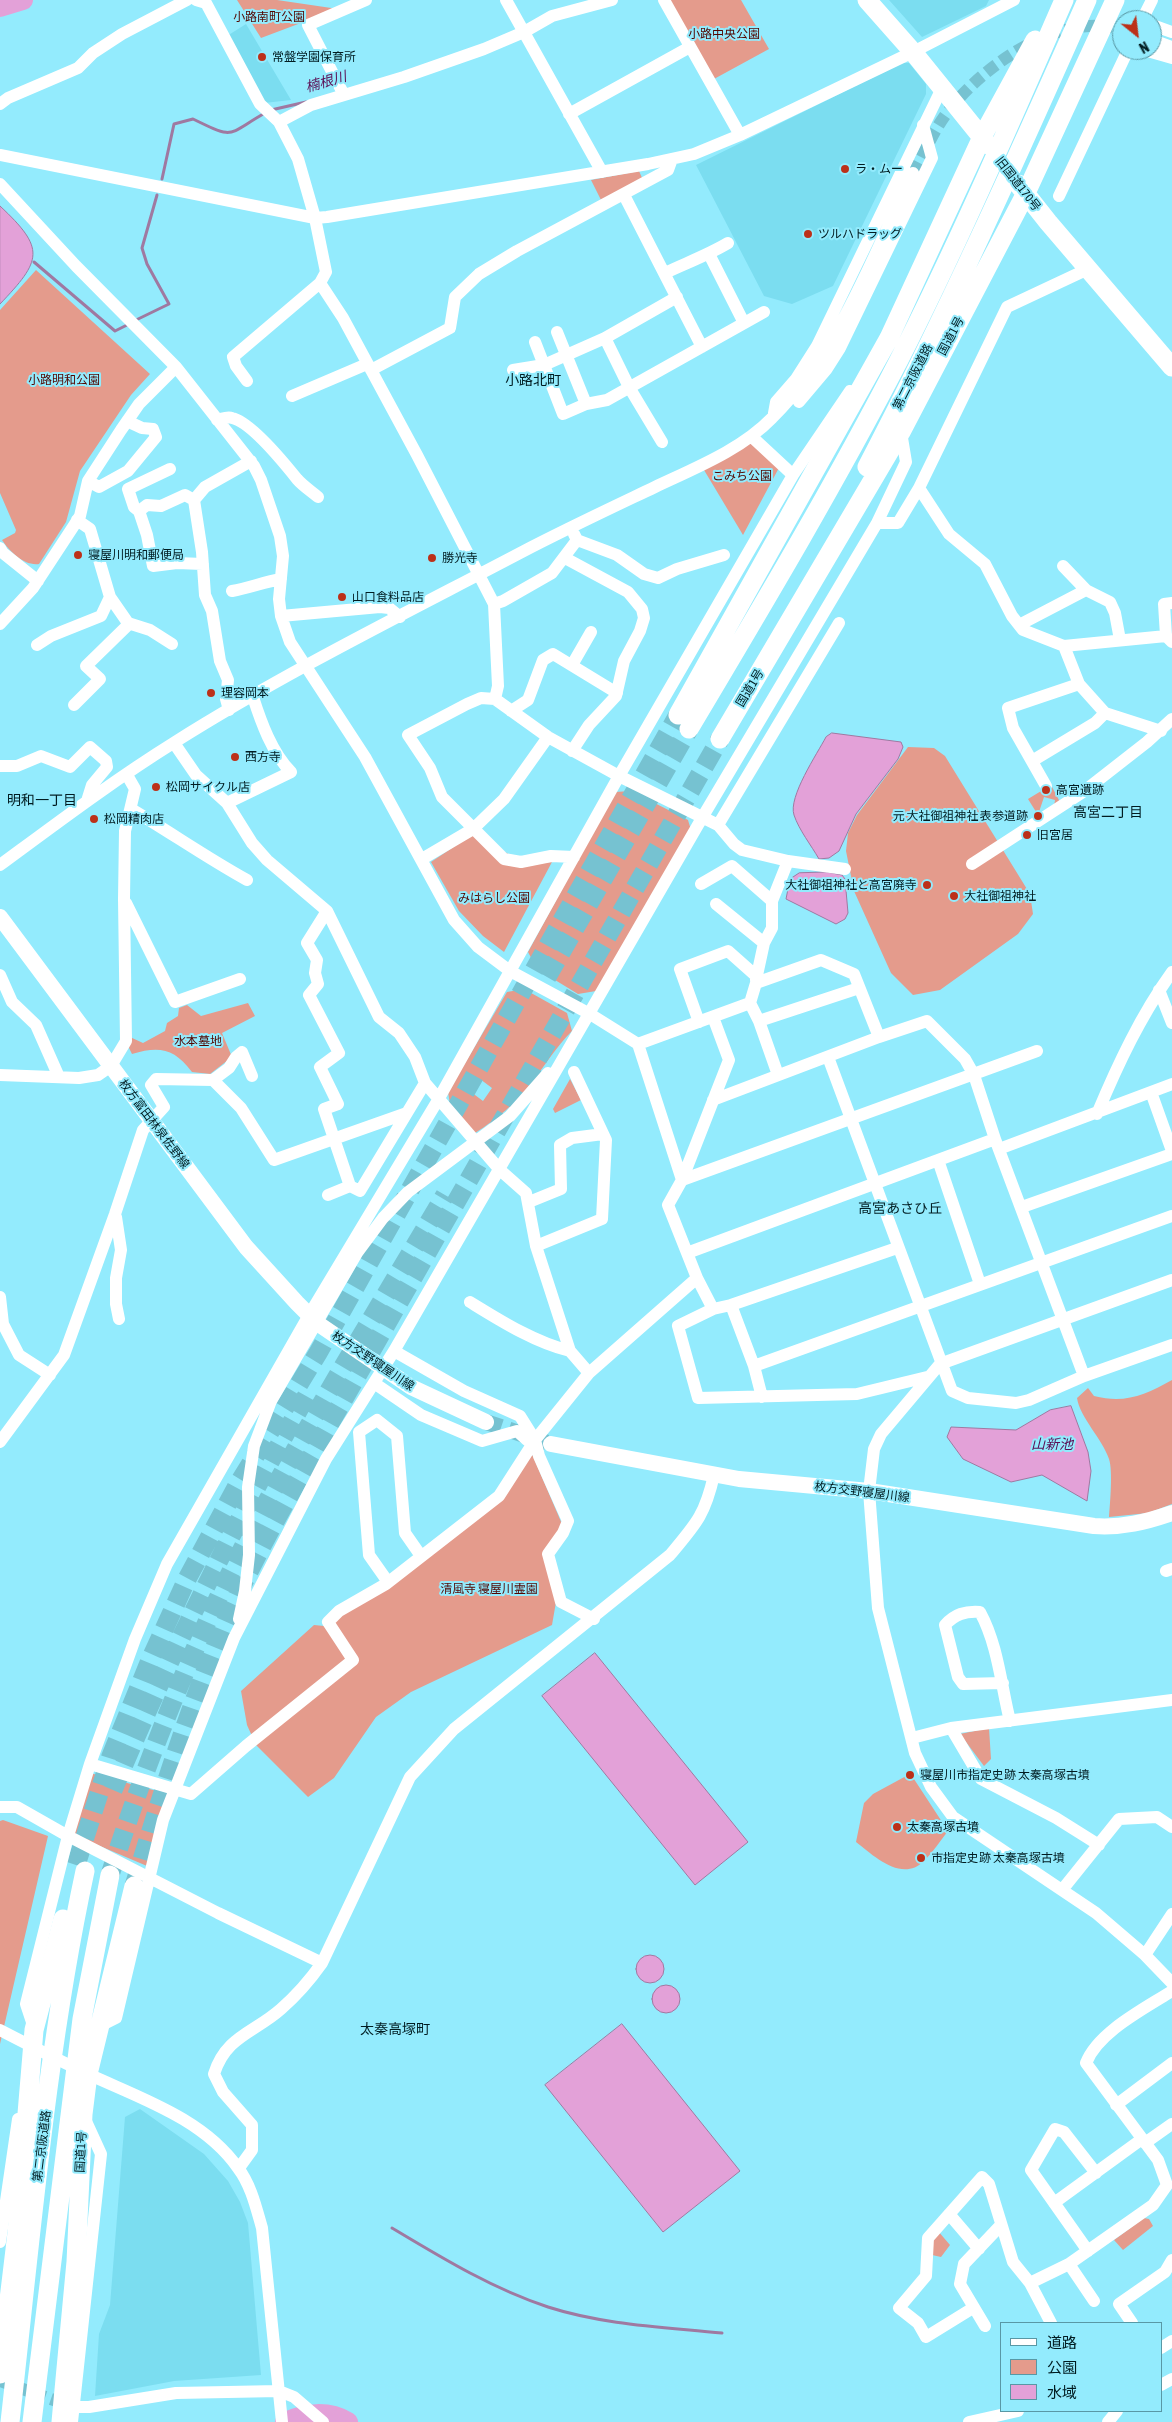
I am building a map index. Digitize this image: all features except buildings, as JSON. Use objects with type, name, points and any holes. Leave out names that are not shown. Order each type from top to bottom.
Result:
[{"type":"highway","name":"旧国道170号","points":[[867,0],[913,52],[1088,269],[1172,367]]},
{"type":"highway","points":[[889,338],[982,137],[1057,0]]},
{"type":"highway","name":"第二京阪道路","points":[[889,338],[683,722],[835,481],[899,360],[957,239],[1064,0]]},
{"type":"highway","name":"第二京阪道路","points":[[716,740],[788,612],[919,368],[973,256],[1087,0]]},
{"type":"highway","name":"国道1号","points":[[716,740],[901,432],[1026,193],[1115,0]]},
{"type":"highway","name":"第二京阪道路","points":[[10,2422],[58,2016],[80,1868],[33,2039]]},
{"type":"highway","name":"第二京阪道路","points":[[32,2422],[110,1876]]},
{"type":"highway","name":"国道1号","points":[[61,2422],[76,2262],[83,2114],[88,2074],[90,2023],[141,1881]]},
{"type":"highway","points":[[0,2374],[17,2233],[33,2039]]},
{"type":"main road","name":"枚方富田林泉佐野線","points":[[0,916],[246,1247],[313,1319]]},
{"type":"main road","name":"枚方交野寝屋川線","points":[[313,1319],[411,1387],[486,1422]]},
{"type":"main road","name":"枚方交野寝屋川線","points":[[543,1442],[739,1480],[869,1491],[1094,1526],[1112,1528],[1139,1524],[1172,1513]]},
{"type":"street","points":[[0,104],[8,98],[78,68],[93,53],[122,34],[187,0]]},
{"type":"street","points":[[196,0],[206,3],[260,104],[279,122],[298,159],[315,218],[326,272],[320,283],[233,356],[236,366],[247,381]]},
{"type":"street","points":[[344,95],[308,25],[366,0]]},
{"type":"street","points":[[506,0],[602,172]]},
{"type":"street","points":[[279,122],[311,104],[449,62],[524,32],[552,16],[612,0]]},
{"type":"street","points":[[664,0],[740,136]]},
{"type":"street","points":[[0,155],[315,218],[602,172],[694,154],[740,136],[913,52],[1000,5],[1014,0]]},
{"type":"street","points":[[569,114],[690,47]]},
{"type":"street","points":[[1059,196],[1123,60]]},
{"type":"street","points":[[773,418],[776,402],[796,378],[817,346],[942,88]]},
{"type":"street","points":[[773,418],[799,402],[826,370],[840,348],[932,158],[923,126]]},
{"type":"street","points":[[292,396],[369,367],[450,328],[455,297],[479,274],[517,251],[668,170],[672,159]]},
{"type":"street","points":[[0,865],[88,801],[174,743],[229,710],[480,574],[571,527],[692,470],[751,436],[773,418],[798,392],[826,351],[913,173]]},
{"type":"street","points":[[0,184],[76,266],[176,367],[251,461],[261,480],[280,536],[283,556],[279,599],[281,616],[290,642],[305,668],[365,757],[454,920],[478,947],[510,971],[590,1014],[638,1044],[682,1180]]},
{"type":"street","points":[[624,195],[702,346]]},
{"type":"street","points":[[665,273],[701,255],[709,254],[728,243]]},
{"type":"street","points":[[709,254],[744,323]]},
{"type":"street","points":[[876,523],[898,523],[919,488],[1007,307],[1088,269]]},
{"type":"street","points":[[320,283],[343,318],[480,574],[494,604],[498,686],[495,699]]},
{"type":"street","points":[[512,370],[544,365],[567,356],[605,338],[677,297]]},
{"type":"street","points":[[535,342],[563,414],[586,404],[607,400],[764,312]]},
{"type":"street","points":[[557,332],[586,404]]},
{"type":"street","points":[[605,338],[630,388],[662,442]]},
{"type":"street","points":[[33,2039],[26,2004],[68,1836],[90,1764],[134,1639],[167,1564],[313,1319],[619,776],[793,475],[859,378],[889,338]]},
{"type":"street","points":[[0,624],[38,581],[77,520],[88,481],[127,421],[139,404],[176,367]]},
{"type":"street","points":[[217,420],[226,417],[233,418],[246,425],[287,464],[298,480],[318,497]]},
{"type":"street","points":[[88,481],[99,488],[130,468],[156,437],[152,429],[142,428],[127,421]]},
{"type":"street","points":[[141,1881],[234,1638],[326,1459],[394,1351],[702,818],[876,523],[906,462],[901,432]]},
{"type":"street","points":[[751,436],[793,475]]},
{"type":"street","points":[[229,710],[226,699],[228,680],[220,661],[212,611],[206,595],[194,500],[205,487],[251,461]]},
{"type":"street","points":[[130,468],[138,482]]},
{"type":"street","points":[[170,469],[138,482],[128,489],[134,506],[139,511],[147,535],[153,566],[177,563],[203,564]]},
{"type":"street","points":[[919,488],[949,534],[985,564],[1012,616],[1023,630],[1064,646],[1120,640],[1169,639],[1164,604],[1172,603]]},
{"type":"street","points":[[139,511],[147,506],[161,506],[185,495],[194,500]]},
{"type":"street","points":[[77,520],[90,529],[110,597],[129,624],[150,630],[172,644]]},
{"type":"street","points":[[571,527],[577,540],[617,555],[644,574],[658,578],[678,569],[724,555]]},
{"type":"street","points":[[494,604],[546,577],[564,558],[577,540]]},
{"type":"street","points":[[0,548],[3,553],[38,581]]},
{"type":"street","points":[[564,558],[618,584],[628,592],[642,609],[644,618],[640,631],[624,661],[617,693],[589,725],[572,751]]},
{"type":"street","points":[[1063,566],[1086,590],[1110,602],[1115,613],[1120,640]]},
{"type":"street","points":[[232,591],[246,589],[258,583],[281,579]]},
{"type":"street","points":[[1019,625],[1086,590]]},
{"type":"street","points":[[37,644],[77,624],[101,616],[110,597]]},
{"type":"street","points":[[281,616],[380,607],[389,608],[400,617]]},
{"type":"street","points":[[718,825],[839,623]]},
{"type":"street","points":[[74,705],[100,679],[86,666],[129,624]]},
{"type":"street","points":[[572,665],[590,632]]},
{"type":"street","points":[[1064,646],[1079,684],[1105,713],[1161,731]]},
{"type":"street","points":[[511,711],[528,700],[543,660],[553,654],[617,693]]},
{"type":"street","points":[[1046,786],[1013,728],[1008,708],[1079,684]]},
{"type":"street","points":[[227,803],[291,772],[284,765],[261,722],[253,697]]},
{"type":"street","points":[[574,856],[551,856],[521,862],[504,859],[442,797],[430,768],[408,735],[481,698],[495,699],[548,738],[718,825],[734,844],[742,850],[788,861],[845,869]]},
{"type":"street","points":[[1032,761],[1095,723],[1105,713]]},
{"type":"street","points":[[972,864],[1083,792],[1161,731],[1172,719]]},
{"type":"street","points":[[422,859],[472,829],[504,800],[548,738]]},
{"type":"street","points":[[174,743],[196,775],[227,803],[252,843],[267,860],[327,911],[379,1017],[399,1033],[415,1057],[425,1083],[500,1170],[526,1192],[536,1246],[570,1351],[589,1373]]},
{"type":"street","points":[[0,766],[17,766],[41,756],[70,767],[90,746],[106,762],[107,767],[92,785],[88,801]]},
{"type":"street","points":[[0,1075],[79,1078],[98,1075],[111,1066],[126,1041],[125,831],[135,789],[127,775]]},
{"type":"street","points":[[131,809],[190,844],[206,858],[247,880]]},
{"type":"street","points":[[778,1075],[759,1021],[750,1003],[764,944],[772,928],[772,901],[788,861]]},
{"type":"street","points":[[701,884],[732,866],[772,901]]},
{"type":"street","points":[[124,899],[175,1002],[240,979]]},
{"type":"street","points":[[716,904],[764,944]]},
{"type":"street","points":[[327,911],[307,943],[317,960],[315,973],[318,984],[308,995],[339,1054],[320,1067],[338,1104],[324,1109],[350,1186],[360,1191],[425,1083]]},
{"type":"street","points":[[699,1022],[680,969],[728,951],[756,979]]},
{"type":"street","points":[[756,979],[821,960],[854,974],[879,1037]]},
{"type":"street","points":[[1097,1114],[1117,1066],[1159,990],[1172,972]]},
{"type":"street","points":[[2,983],[17,1008],[36,1025],[59,1077]]},
{"type":"street","points":[[759,1021],[859,988]]},
{"type":"street","points":[[1159,990],[1172,1023]]},
{"type":"street","points":[[638,1044],[750,1003]]},
{"type":"street","points":[[712,1309],[697,1278],[668,1205],[682,1180],[729,1060],[713,1017]]},
{"type":"street","points":[[713,1100],[879,1037],[927,1021],[965,1059],[974,1076],[997,1144],[1084,1376]]},
{"type":"street","points":[[682,1180],[974,1076],[1037,1051]]},
{"type":"street","points":[[0,1442],[64,1355],[143,1130],[161,1113],[164,1107],[151,1085],[156,1080],[213,1080],[229,1068],[236,1057],[242,1052],[252,1076]]},
{"type":"street","points":[[828,1057],[876,1183],[918,1306],[952,1391],[968,1398],[1016,1403],[1029,1400],[1084,1376],[1172,1345]]},
{"type":"street","points":[[234,1638],[245,1591],[249,1555],[248,1487],[254,1446],[271,1401],[313,1319],[383,1218],[408,1192],[510,1116],[564,1058]]},
{"type":"street","points":[[536,1246],[602,1219],[606,1140],[574,1072]]},
{"type":"street","points":[[213,1080],[241,1108],[274,1160],[408,1114]]},
{"type":"street","points":[[687,1253],[938,1160],[1097,1114],[1172,1084]]},
{"type":"street","points":[[1022,1207],[1172,1153],[1151,1092]]},
{"type":"street","points":[[529,1202],[561,1189],[560,1145],[572,1138],[603,1134]]},
{"type":"street","points":[[938,1160],[980,1284]]},
{"type":"street","points":[[328,1195],[350,1186]]},
{"type":"street","points":[[115,1214],[121,1250],[116,1278],[116,1304],[119,1319]]},
{"type":"street","points":[[754,1366],[1172,1216]]},
{"type":"street","points":[[897,1248],[731,1305],[712,1309],[678,1326],[698,1398],[857,1394],[927,1377]]},
{"type":"street","points":[[90,1764],[191,1794],[246,1746],[353,1660],[328,1622],[339,1611],[388,1582],[499,1496],[543,1442],[589,1373],[697,1278]]},
{"type":"street","points":[[1172,1280],[940,1364],[927,1377],[881,1434],[874,1449],[869,1491],[878,1608],[912,1738],[914,1753],[931,1787],[953,1817],[1096,1913],[1146,1955],[1172,1983]]},
{"type":"street","points":[[0,1297],[3,1324],[19,1356],[50,1375]]},
{"type":"street","points":[[470,1302],[504,1322],[554,1347],[570,1351]]},
{"type":"street","points":[[731,1305],[754,1366],[762,1397]]},
{"type":"street","points":[[394,1351],[464,1391],[520,1416],[543,1442]]},
{"type":"street","points":[[374,1383],[421,1415],[482,1441],[517,1431],[527,1440],[543,1442]]},
{"type":"street","points":[[388,1582],[369,1555],[359,1432],[377,1420],[397,1436],[405,1533],[421,1556]]},
{"type":"street","points":[[543,1442],[539,1456],[568,1521],[563,1533],[548,1554],[561,1602],[594,1619]]},
{"type":"street","points":[[239,2168],[252,2150],[252,2126],[223,2092],[214,2074],[220,2058],[238,2039],[280,2010],[307,1985],[322,1963],[410,1777],[454,1729],[594,1619],[670,1555],[699,1520],[708,1502],[714,1475]]},
{"type":"street","points":[[1003,1683],[963,1684],[958,1677],[945,1625],[952,1616],[969,1611],[980,1612],[986,1623],[1003,1683],[1010,1721]]},
{"type":"street","points":[[912,1738],[952,1728],[1172,1700]]},
{"type":"street","points":[[952,1728],[981,1779],[1056,1818],[1099,1845]]},
{"type":"street","points":[[0,1807],[18,1807],[141,1881],[218,1913],[322,1963]]},
{"type":"street","points":[[1062,1890],[1119,1819],[1157,1817],[1172,1827]]},
{"type":"street","points":[[1146,1955],[1172,1914]]},
{"type":"street","points":[[1030,2283],[1069,2264],[1153,2206],[1167,2185],[1158,2160],[1086,2063],[1091,2051],[1107,2035],[1172,1990]]},
{"type":"street","points":[[0,2030],[33,2039],[88,2074],[160,2106],[200,2131],[239,2168],[253,2196],[262,2228],[281,2416]]},
{"type":"street","points":[[1116,2105],[1172,2062]]},
{"type":"street","points":[[0,2242],[20,2103],[30,2084]]},
{"type":"street","points":[[72,2422],[101,2154],[83,2114]]},
{"type":"street","points":[[1054,2203],[1096,2173],[1172,2124]]},
{"type":"street","points":[[1088,2251],[1031,2170],[1055,2129],[1064,2132],[1096,2173]]},
{"type":"street","points":[[973,2308],[926,2337],[918,2324],[899,2308],[926,2276],[928,2238],[982,2177],[989,2184],[1013,2262],[1030,2283],[1050,2322]]},
{"type":"street","points":[[949,2214],[979,2249]]},
{"type":"street","points":[[985,2326],[960,2284],[964,2264],[1001,2225]]},
{"type":"street","points":[[1131,2322],[1119,2304],[1164,2272],[1172,2260]]},
{"type":"street","points":[[1069,2264],[1094,2301]]},
{"type":"street","points":[[73,2407],[89,2407],[176,2393],[279,2391],[294,2397],[304,2404],[323,2422]]},
{"type":"street","points":[[1108,2422],[1116,2412]]},
{"type":"street","points":[[969,2422],[1016,2415]]},
{"type":"shaded area","points":[[889,0],[989,0],[986,6],[922,37]]},
{"type":"shaded area","points":[[246,24],[291,100],[264,103],[227,36]]},
{"type":"shaded area","points":[[902,63],[909,63],[926,84],[926,94],[833,286],[792,304],[764,296],[696,165]]},
{"type":"shaded area","points":[[140,2109],[204,2154],[228,2181],[240,2202],[248,2223],[261,2375],[174,2381],[95,2396],[99,2334],[110,2305],[125,2117]]},
{"type":"green space","name":"小路南町公園","points":[[237,0],[277,0],[338,9],[261,38]]},
{"type":"green space","name":"小路中央公園","points":[[669,0],[741,0],[769,49],[714,79]]},
{"type":"green space","points":[[639,171],[643,180],[602,202],[591,180]]},
{"type":"green space","name":"小路明和公園","points":[[36,270],[150,374],[131,395],[80,471],[66,522],[39,564],[33,564],[18,557],[2,540],[15,533],[16,530],[0,493],[0,310]]},
{"type":"green space","name":"こみち公園","points":[[751,436],[781,464],[743,535],[701,465]]},
{"type":"green space","points":[[908,747],[934,748],[945,756],[1030,894],[1033,914],[1018,934],[940,990],[913,995],[891,973],[854,891],[846,851],[848,833],[857,815]]},
{"type":"green space","points":[[1051,785],[1060,802],[1054,806],[1055,800],[1044,797],[1038,815],[1028,799]]},
{"type":"green space","points":[[631,791],[688,820],[691,830],[596,991],[578,994],[537,969],[528,952],[615,792]],"holes":[[[632,815],[643,817],[639,831],[623,826],[625,821]]]},
{"type":"green space","name":"みはらし公園","points":[[473,834],[526,864],[552,862],[504,952],[483,936],[459,911],[431,862]]},
{"type":"green space","points":[[524,989],[567,1013],[572,1031],[513,1104],[475,1133],[450,1104],[448,1092],[507,992]],"holes":[[[480,1079],[492,1088],[483,1101],[471,1092]]]},
{"type":"green space","name":"水本墓地","points":[[248,1003],[255,1016],[222,1033],[232,1057],[210,1074],[192,1072],[179,1058],[165,1051],[150,1050],[132,1054],[129,1048],[130,1037],[143,1043],[165,1031],[167,1023],[178,1016],[179,1008],[187,1005],[201,1016]]},
{"type":"green space","points":[[570,1079],[581,1100],[555,1113],[553,1109]]},
{"type":"green space","points":[[1172,1380],[1172,1504],[1148,1513],[1109,1517],[1111,1479],[1109,1459],[1082,1413],[1077,1398],[1088,1388],[1094,1396],[1115,1399],[1134,1397]]},
{"type":"green space","name":"清風寺 寝屋川霊園","points":[[532,1454],[562,1524],[545,1555],[556,1602],[552,1625],[411,1692],[376,1717],[334,1778],[308,1797],[256,1745],[247,1725],[241,1691],[314,1625],[324,1626],[501,1501]]},
{"type":"green space","points":[[989,1728],[991,1759],[984,1766],[960,1734]]},
{"type":"green space","points":[[90,1773],[168,1794],[147,1866],[67,1832]]},
{"type":"green space","points":[[908,1775],[912,1776],[948,1831],[924,1861],[916,1867],[907,1869],[889,1865],[856,1842],[864,1803],[873,1794]]},
{"type":"green space","points":[[3,1820],[48,1836],[0,2044],[0,1821]]},
{"type":"green space","points":[[1144,2218],[1149,2219],[1153,2226],[1123,2250],[1114,2240]]},
{"type":"green space","points":[[938,2231],[950,2245],[941,2257],[932,2255],[933,2236]]},
{"type":"water","points":[[0,206],[25,233],[31,244],[33,255],[31,265],[24,276],[0,304]]},
{"type":"water","points":[[832,733],[901,742],[903,747],[898,759],[856,814],[839,851],[829,858],[819,859],[799,826],[793,807],[804,776],[826,737]]},
{"type":"water","points":[[827,872],[842,875],[845,879],[848,913],[845,919],[836,924],[786,899],[790,879],[799,873]]},
{"type":"water","name":"山新池","points":[[1071,1406],[1088,1452],[1091,1471],[1087,1501],[1042,1475],[1011,1482],[963,1459],[947,1437],[951,1427],[1016,1430],[1050,1410]]},
{"type":"water","points":[[595,1653],[748,1842],[695,1885],[542,1696]]},
{"type":"water","points":[[650,1955],[660,1959],[664,1969],[660,1979],[650,1983],[640,1979],[636,1969],[640,1959]]},
{"type":"water","points":[[666,1985],[676,1989],[680,1999],[676,2009],[666,2013],[656,2009],[652,1999],[656,1989]]},
{"type":"water","points":[[622,2024],[740,2171],[663,2232],[545,2085]]},
{"type":"waterway","points":[[0,7],[23,0]]},
{"type":"waterway","name":"楠根川","points":[[271,110],[306,102]]},
{"type":"waterway","name":"楠根川","points":[[162,179],[174,124],[193,119],[217,130],[231,132],[265,113]]},
{"type":"waterway","name":"楠根川","points":[[134,321],[169,304],[147,264],[142,248],[157,195]]},
{"type":"waterway","name":"楠根川","points":[[34,262],[115,331],[129,324]]},
{"type":"waterway","points":[[392,2228],[488,2282],[548,2307],[612,2322],[722,2333]]},
{"type":"waterway","points":[[285,2422],[316,2414],[325,2414],[348,2422]]},
{"type":"tunnel","points":[[913,173],[936,129],[954,104],[973,84],[995,66],[1019,50],[1045,37],[1071,28],[1097,26],[1112,28]]},
{"type":"tunnel","points":[[76,1865],[111,1756],[151,1658],[187,1579],[237,1486],[318,1353],[678,715]]},
{"type":"tunnel","points":[[547,977],[689,729]]},
{"type":"tunnel","points":[[134,1886],[191,1709],[218,1639],[256,1557],[333,1418],[720,739]]},
{"type":"tunnel","points":[[110,1875],[160,1733],[189,1663],[245,1543],[357,1342],[445,1195]]},
{"type":"tunnel","points":[[113,1790],[157,1689],[204,1590],[254,1492],[307,1395]]},
{"type":"tunnel","points":[[486,1422],[551,1444]]},
{"type":"tunnel","points":[[0,2381],[68,2405]]},
{"type":"place","name":"常盤学園保育所","points":[[262,57]]},
{"type":"place","name":"ラ・ムー","points":[[845,169]]},
{"type":"place","name":"ツルハドラッグ","points":[[808,234]]},
{"type":"place","name":"寝屋川明和郵便局","points":[[78,555]]},
{"type":"place","name":"勝光寺","points":[[432,558]]},
{"type":"place","name":"山口食料品店","points":[[342,597]]},
{"type":"place","name":"理容岡本","points":[[211,693]]},
{"type":"place","name":"西方寺","points":[[235,757]]},
{"type":"place","name":"松岡サイクル店","points":[[156,787]]},
{"type":"place","name":"高宮遺跡","points":[[1046,790]]},
{"type":"place","name":"元 大社御祖神社 表参道跡","points":[[1038,816]]},
{"type":"place","name":"松岡精肉店","points":[[94,819]]},
{"type":"place","name":"旧宮居","points":[[1027,835]]},
{"type":"place","name":"大社御祖神社と高宮廃寺","points":[[927,885]]},
{"type":"place","name":"大社御祖神社","points":[[954,896]]},
{"type":"place","name":"寝屋川市指定史跡 太秦高塚古墳","points":[[910,1775]]},
{"type":"place","name":"太秦高塚古墳","points":[[897,1827]]},
{"type":"place","name":"市指定史跡 太秦高塚古墳","points":[[921,1858]]},
{"type":"district","name":"小路北町","points":[[533,381]]},
{"type":"district","name":"明和一丁目","points":[[42,801]]},
{"type":"district","name":"高宮二丁目","points":[[1108,813]]},
{"type":"district","name":"高宮あさひ丘","points":[[900,1209]]},
{"type":"district","name":"太秦高塚町","points":[[395,2030]]}]
